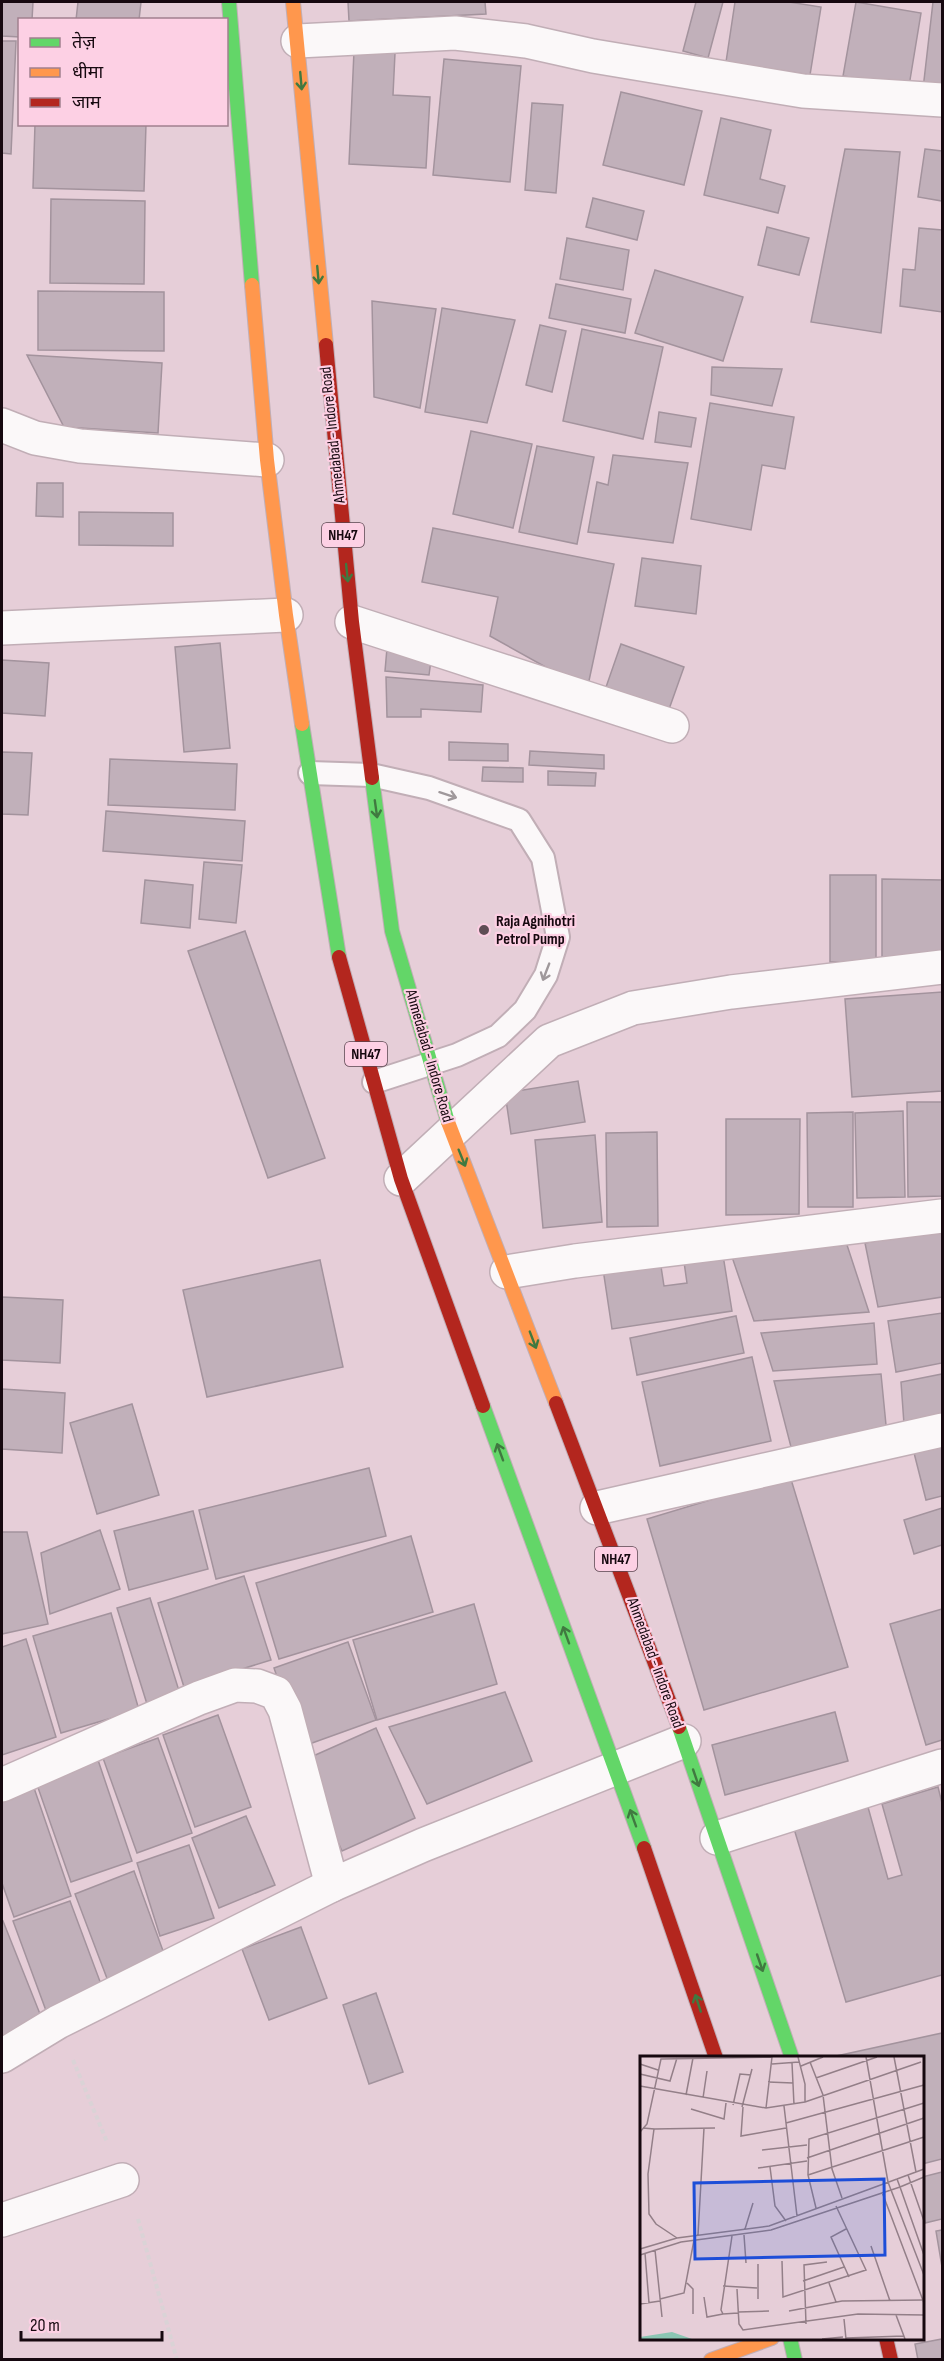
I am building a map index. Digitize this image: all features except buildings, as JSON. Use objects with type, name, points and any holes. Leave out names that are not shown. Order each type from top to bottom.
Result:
[{"type":"main road","name":"NH47","points":[[229,2],[267,460],[286,615],[336,948],[401,1179],[615,1767],[715,2056]]},
{"type":"main road","name":"Ahmedabad - Indore Road","points":[[293,2],[327,382],[352,622],[392,931],[451,1132],[507,1272],[684,1741],[791,2056]]},
{"type":"main road","points":[[711,2360],[766,2340]]},
{"type":"main road","points":[[790,2340],[795,2360]]},
{"type":"main road","points":[[886,2340],[891,2360]]},
{"type":"street","points":[[298,41],[455,33],[526,41],[593,56],[803,91],[942,100]]},
{"type":"street","points":[[2,424],[35,438],[80,447],[267,460]]},
{"type":"street","points":[[2,628],[286,615]]},
{"type":"street","points":[[352,622],[672,726]]},
{"type":"street","points":[[401,1179],[549,1041],[633,1008],[731,992],[942,967]]},
{"type":"street","points":[[507,1272],[575,1261],[942,1216]]},
{"type":"street","points":[[597,1508],[942,1430]]},
{"type":"street","points":[[2,1785],[200,1698],[236,1685],[256,1686],[276,1693],[285,1710],[332,1885]]},
{"type":"street","points":[[2,2056],[58,2022],[332,1885],[423,1845],[684,1741]]},
{"type":"street","points":[[717,1838],[942,1766]]},
{"type":"street","points":[[2,2220],[122,2180]]},
{"type":"lane","points":[[310,772],[371,775],[429,788],[519,820],[543,858],[558,937],[546,975],[525,1010],[498,1036],[458,1055],[374,1082]]},
{"type":"traffic: fast","points":[[229,2],[252,285]]},
{"type":"traffic: fast","points":[[302,724],[339,957]]},
{"type":"traffic: fast","points":[[372,778],[392,931],[448,1122]]},
{"type":"traffic: fast","points":[[483,1406],[644,1848]]},
{"type":"traffic: fast","points":[[679,1727],[791,2056]]},
{"type":"traffic: fast","points":[[790,2340],[795,2360]]},
{"type":"traffic: slow","points":[[293,2],[326,345]]},
{"type":"traffic: slow","points":[[252,285],[267,460],[302,724]]},
{"type":"traffic: slow","points":[[448,1122],[556,1403]]},
{"type":"traffic: slow","points":[[711,2360],[766,2340]]},
{"type":"traffic: jam","points":[[326,345],[352,622],[372,778]]},
{"type":"traffic: jam","points":[[339,957],[401,1179],[483,1406]]},
{"type":"traffic: jam","points":[[556,1403],[679,1727]]},
{"type":"traffic: jam","points":[[644,1848],[715,2056]]},
{"type":"traffic: jam","points":[[886,2340],[891,2360]]},
{"type":"place","name":"Raja Agnihotri Petrol Pump","points":[[484,930]]}]
